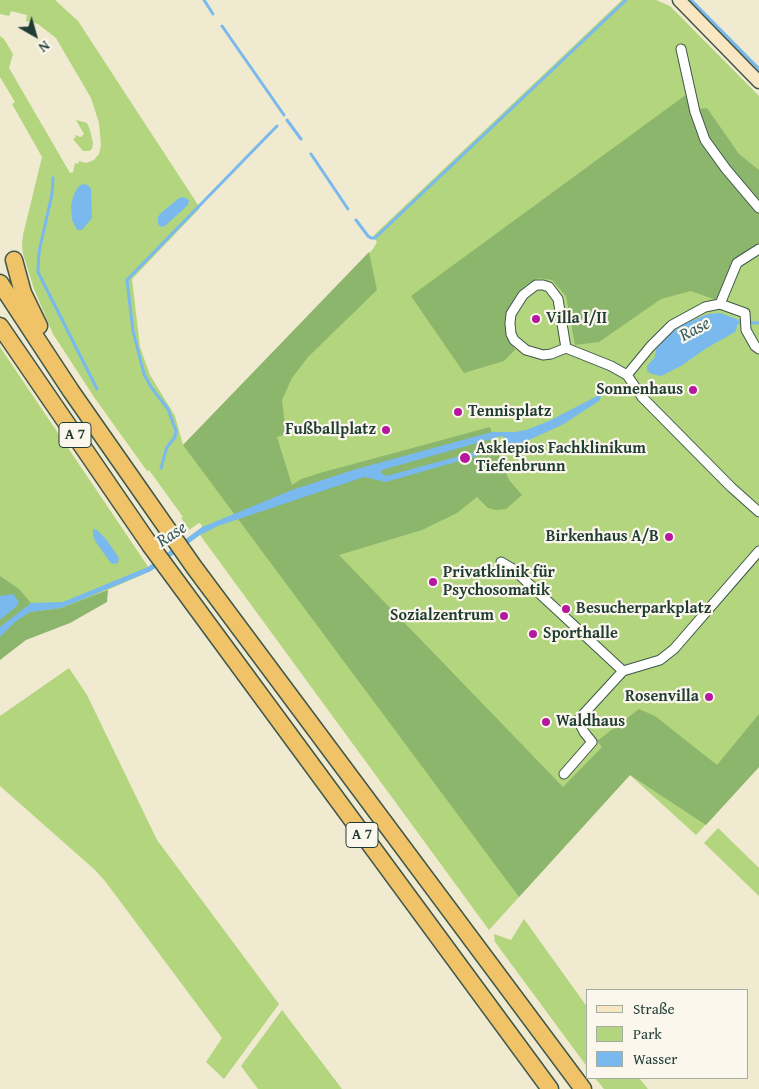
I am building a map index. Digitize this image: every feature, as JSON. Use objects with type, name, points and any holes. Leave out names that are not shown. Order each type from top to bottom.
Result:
[{"type":"highway","points":[[14,260],[23,293],[71,390]]},
{"type":"highway","name":"A 7","points":[[0,283],[71,390],[194,567],[583,1089]]},
{"type":"highway","name":"A 7","points":[[0,326],[150,544],[550,1089]]},
{"type":"street","points":[[679,0],[759,82]]},
{"type":"street","points":[[681,49],[695,112],[705,140],[726,169],[759,208]]},
{"type":"street","points":[[720,304],[737,263],[759,249]]},
{"type":"street","points":[[566,348],[558,299],[549,287],[543,285],[536,286],[523,295],[511,314],[510,328],[514,340],[522,348],[543,354],[551,354],[566,348],[611,366],[627,375],[642,398],[731,487],[759,512]]},
{"type":"street","points":[[627,375],[650,347],[672,325],[705,307],[720,304],[744,312],[746,330],[755,346],[759,349]]},
{"type":"street","points":[[564,774],[592,742],[578,720],[623,671],[655,662],[668,654],[685,638],[758,555]]},
{"type":"street","points":[[501,562],[513,569],[623,671]]},
{"type":"green space","name":"Asklepios Fachklinikum Tiefenbrunn","points":[[0,0],[55,0],[78,21],[200,208],[132,279],[140,347],[150,375],[175,416],[183,445],[373,249],[377,242],[373,236],[622,0],[656,0],[670,6],[759,96],[759,767],[696,835],[630,775],[489,930],[200,535],[201,524],[199,523],[189,530],[181,518],[183,517],[149,470],[147,471],[94,397],[53,334],[34,289],[22,245],[42,157],[12,104],[15,102],[0,77],[0,36],[13,54],[9,68],[70,173],[73,172],[75,163],[78,164],[79,161],[86,163],[94,160],[99,154],[101,145],[99,123],[91,98],[56,38],[38,24],[26,21],[27,15],[11,11],[9,16],[0,14]]},
{"type":"green space","points":[[687,94],[688,103],[698,109],[707,108],[739,154],[759,170],[759,243],[740,256],[716,300],[691,291],[661,299],[599,342],[575,345],[566,296],[552,280],[538,278],[525,286],[506,315],[508,337],[515,350],[504,361],[464,373],[411,296]]},
{"type":"green space","points":[[76,120],[87,123],[90,130],[93,143],[92,149],[89,151],[83,151],[73,139],[76,137],[74,135],[81,137],[84,134]]},
{"type":"green space","points":[[369,252],[377,290],[308,357],[292,378],[282,400],[286,434],[277,437],[292,485],[301,479],[320,473],[490,427],[509,480],[522,495],[506,509],[496,510],[488,508],[477,497],[457,513],[422,530],[339,555],[563,787],[602,747],[597,741],[639,709],[655,716],[717,765],[759,714],[759,767],[706,825],[630,775],[519,897],[183,445]]},
{"type":"green space","points":[[0,347],[151,571],[0,637]]},
{"type":"green space","points":[[0,576],[19,589],[31,603],[30,612],[61,608],[108,590],[107,602],[70,623],[26,640],[0,660]]},
{"type":"green space","points":[[69,668],[87,695],[157,840],[279,1004],[224,1079],[206,1062],[222,1038],[105,881],[0,786],[0,716]]},
{"type":"green space","points":[[718,828],[759,868],[759,896],[704,843]]},
{"type":"green space","points":[[524,919],[586,1005],[586,1065],[495,942],[494,934],[511,940]]},
{"type":"green space","points":[[282,1010],[342,1089],[258,1089],[241,1066]]},
{"type":"green space","points":[[596,1079],[640,1079],[648,1089],[604,1089]]},
{"type":"water","points":[[83,184],[88,185],[91,189],[92,218],[82,230],[77,230],[72,220],[71,206],[74,194],[78,187]]},
{"type":"water","points":[[183,197],[189,200],[188,205],[165,226],[161,227],[158,224],[158,217],[179,198]]},
{"type":"water","points":[[720,313],[737,319],[735,332],[705,349],[681,366],[661,376],[647,371],[647,366],[655,357],[656,349],[670,334],[682,325],[708,314]]},
{"type":"water","points":[[603,393],[599,401],[562,425],[522,443],[386,482],[364,477],[218,526],[200,535],[151,571],[61,608],[30,612],[15,622],[0,637],[0,627],[31,603],[63,602],[148,567],[202,527],[292,490],[353,470],[492,432],[526,430],[549,421]],"holes":[[[502,436],[505,438],[504,444],[386,476],[381,473],[382,470]]]},
{"type":"water","points":[[93,529],[97,530],[106,539],[119,558],[118,563],[113,564],[110,562],[95,541]]},
{"type":"water","points":[[13,594],[19,602],[16,607],[0,620],[0,596]]},
{"type":"waterway","points":[[204,0],[213,14]]},
{"type":"waterway","points":[[356,220],[368,236],[375,238],[626,0]]},
{"type":"waterway","points":[[691,0],[759,69]]},
{"type":"waterway","points":[[222,26],[284,115]]},
{"type":"waterway","points":[[287,120],[301,139]]},
{"type":"waterway","points":[[161,468],[167,447],[175,437],[176,431],[168,409],[151,387],[144,374],[133,331],[127,280],[277,126]]},
{"type":"waterway","points":[[311,154],[348,209]]},
{"type":"waterway","points":[[53,178],[52,194],[39,252],[38,272],[97,389]]},
{"type":"waterway","name":"Rase","points":[[735,324],[738,322],[759,323]]},
{"type":"place","name":"Villa I/II","points":[[536,319]]},
{"type":"place","name":"Sonnenhaus","points":[[693,390]]},
{"type":"place","name":"Tennisplatz","points":[[458,412]]},
{"type":"place","name":"Fußballplatz","points":[[386,430]]},
{"type":"place","name":"Asklepios Fachklinikum Tiefenbrunn","points":[[465,458]]},
{"type":"place","name":"Birkenhaus A/B","points":[[669,537]]},
{"type":"place","name":"Privatklinik für Psychosomatik","points":[[433,582]]},
{"type":"place","name":"Besucherparkplatz","points":[[566,609]]},
{"type":"place","name":"Sozialzentrum","points":[[504,616]]},
{"type":"place","name":"Sporthalle","points":[[533,634]]},
{"type":"place","name":"Rosenvilla","points":[[709,697]]},
{"type":"place","name":"Waldhaus","points":[[546,722]]}]
